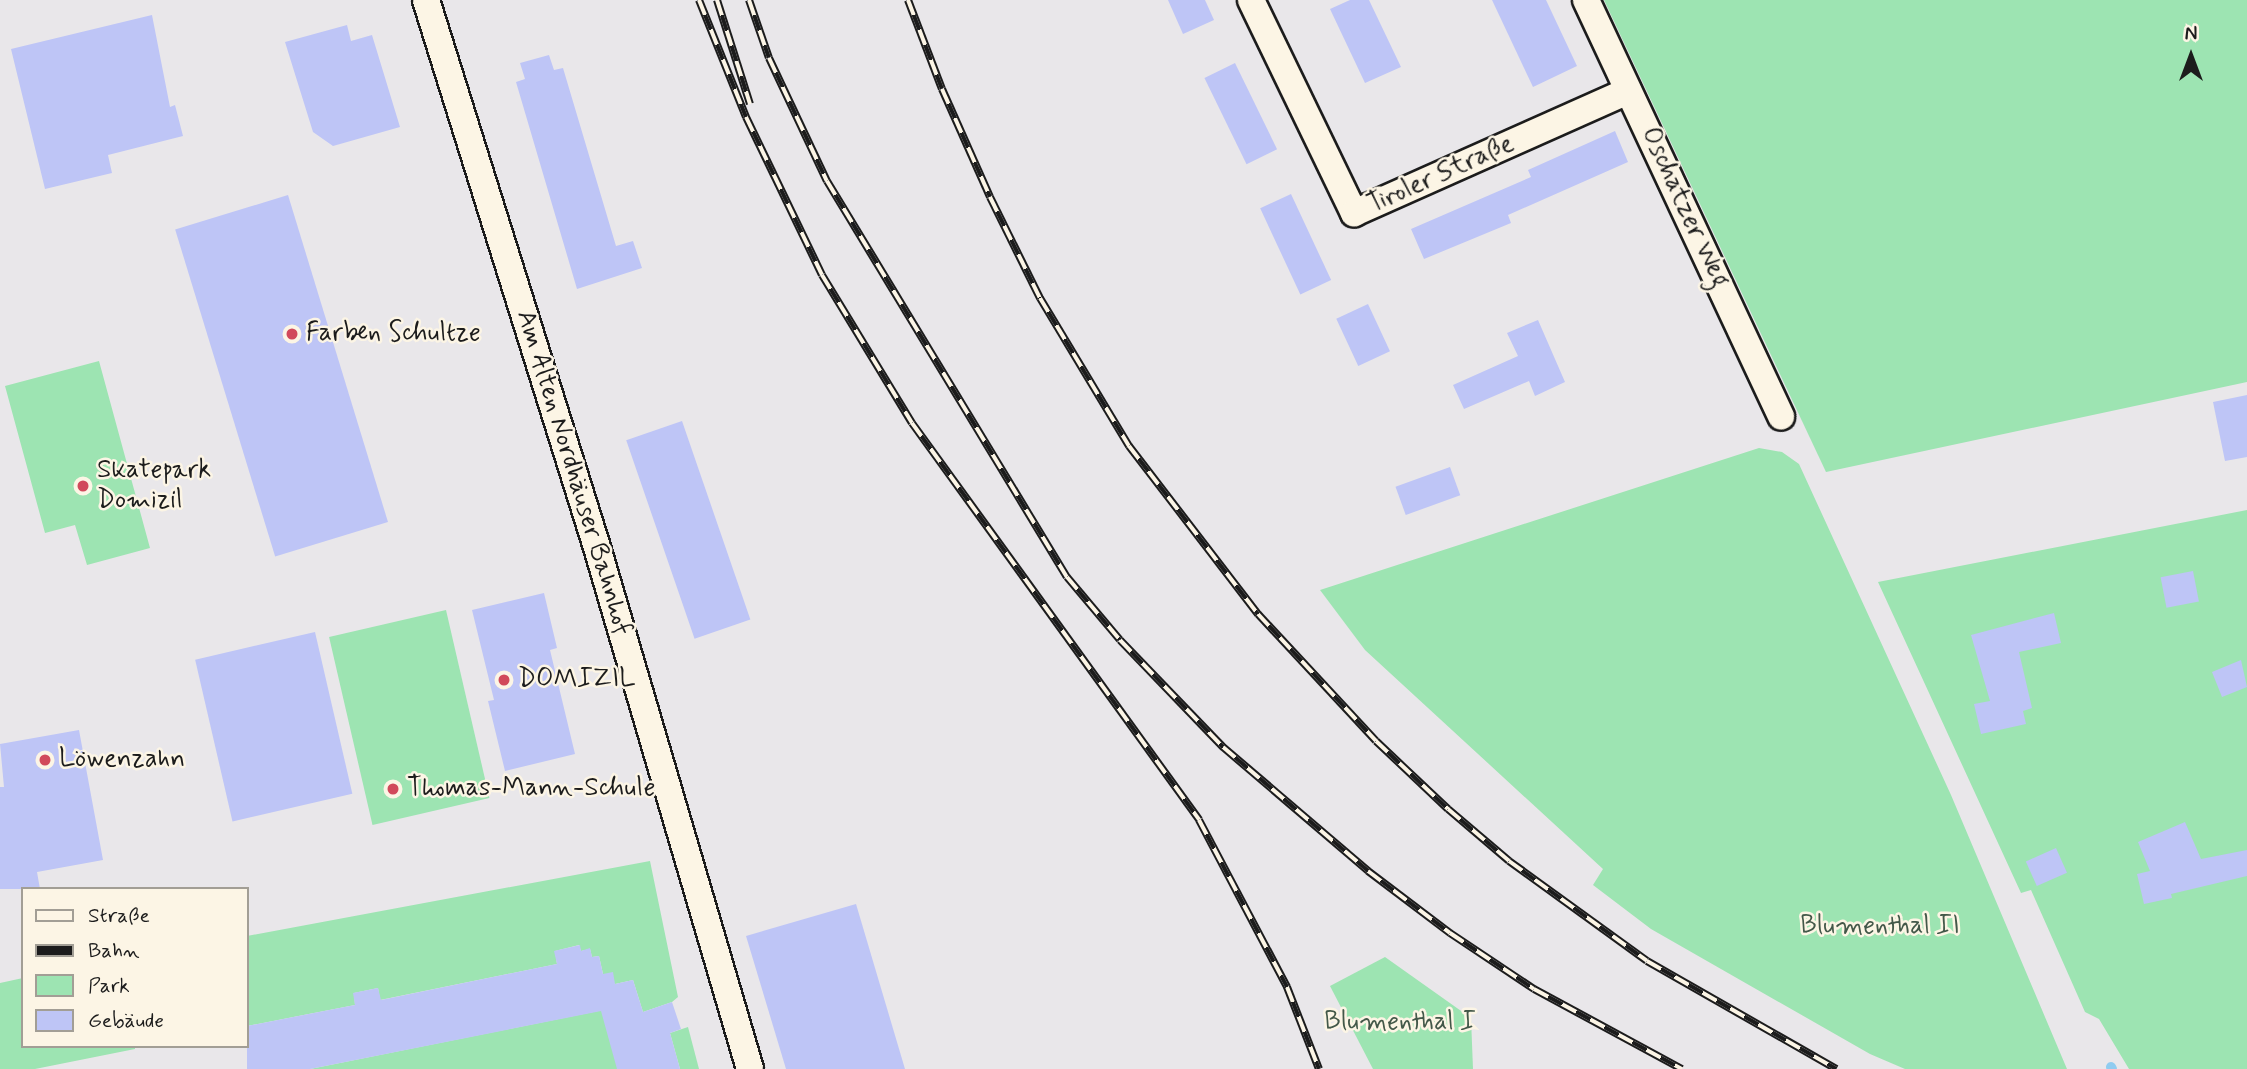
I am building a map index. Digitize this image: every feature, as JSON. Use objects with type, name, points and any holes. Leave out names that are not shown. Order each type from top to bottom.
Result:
[{"type":"street","name":"Am Alten Nordhäuser Bahnhof","points":[[426,0],[596,544],[750,1069]]},
{"type":"street","name":"Tiroler Straße","points":[[1251,0],[1354,213],[1628,91]]},
{"type":"street","name":"Oschatzer Weg","points":[[1586,0],[1781,417]]},
{"type":"green space","points":[[1604,0],[2247,0],[2247,382],[1826,472]]},
{"type":"green space","name":"Skatepark Domizil","points":[[99,361],[150,548],[87,565],[75,525],[45,533],[5,386]]},
{"type":"green space","name":"Blumenthal II","points":[[1759,448],[1782,452],[1799,464],[1951,795],[2067,1069],[1905,1069],[1870,1054],[1651,929],[1593,885],[1603,869],[1365,650],[1320,590]]},
{"type":"green space","points":[[2247,510],[2247,1069],[2129,1069],[2099,1019],[2085,1012],[2031,890],[2021,893],[1878,582]]},
{"type":"green space","points":[[446,610],[489,798],[372,825],[329,637]]},
{"type":"green space","points":[[650,861],[678,997],[672,1002],[643,1012],[633,980],[615,984],[603,974],[599,956],[592,957],[590,949],[581,951],[579,945],[555,951],[557,964],[380,1000],[378,988],[354,993],[355,1005],[248,1026],[248,936]]},
{"type":"green space","name":"Blumenthal I","points":[[1385,957],[1471,1018],[1473,1069],[1373,1069],[1330,986]]},
{"type":"green space","points":[[21,978],[21,1048],[135,1049],[35,1069],[0,1069],[0,983]]},
{"type":"green space","points":[[618,1007],[617,1069],[310,1069]]},
{"type":"green space","points":[[688,1027],[699,1069],[680,1069],[670,1033]]},
{"type":"building","points":[[1168,0],[1205,0],[1214,20],[1183,34]]},
{"type":"building","points":[[1350,0],[1369,0],[1401,67],[1365,83],[1330,9]]},
{"type":"building","points":[[1492,0],[1546,0],[1577,66],[1533,87]]},
{"type":"building","points":[[152,15],[170,107],[175,105],[183,136],[108,155],[112,173],[45,189],[11,49]]},
{"type":"building","points":[[347,25],[351,41],[372,35],[400,127],[333,146],[313,132],[285,42]]},
{"type":"building","points":[[549,55],[554,70],[563,68],[616,246],[633,241],[642,268],[577,289],[516,82],[525,79],[520,63]]},
{"type":"building","points":[[1235,63],[1277,149],[1247,164],[1204,78]]},
{"type":"building","points":[[1615,131],[1628,162],[1508,215],[1511,223],[1424,259],[1411,229],[1531,177],[1528,170]]},
{"type":"building","points":[[1291,194],[1331,280],[1300,294],[1260,208]]},
{"type":"building","points":[[288,195],[388,522],[275,557],[175,229]]},
{"type":"building","points":[[1368,304],[1390,351],[1358,366],[1336,319]]},
{"type":"building","points":[[1538,320],[1565,382],[1535,396],[1529,381],[1464,409],[1453,385],[1518,356],[1507,333]]},
{"type":"building","points":[[2247,395],[2247,457],[2225,461],[2213,402]]},
{"type":"building","points":[[682,421],[750,620],[695,639],[626,440]]},
{"type":"building","points":[[1450,467],[1460,495],[1406,515],[1395,487]]},
{"type":"building","points":[[2193,571],[2199,601],[2167,608],[2161,577]]},
{"type":"building","name":"DOMIZIL","points":[[544,593],[557,648],[550,650],[575,754],[505,771],[488,701],[494,700],[472,610]]},
{"type":"building","points":[[2054,613],[2061,643],[2019,652],[2032,708],[2023,711],[2026,724],[1981,734],[1974,704],[1990,701],[1971,635]]},
{"type":"building","points":[[315,632],[352,794],[232,821],[195,660]]},
{"type":"building","points":[[2241,660],[2247,687],[2222,697],[2212,672]]},
{"type":"building","points":[[79,730],[103,860],[37,872],[40,887],[0,889],[0,787],[4,787],[0,744]]},
{"type":"building","points":[[2185,822],[2201,859],[2247,850],[2247,876],[2171,894],[2172,898],[2144,904],[2137,874],[2150,871],[2138,842]]},
{"type":"building","points":[[2056,848],[2067,873],[2037,886],[2026,861]]},
{"type":"building","points":[[856,904],[905,1069],[786,1069],[746,936]]},
{"type":"building","points":[[580,945],[581,951],[590,948],[592,957],[599,956],[603,974],[613,972],[615,984],[633,980],[643,1012],[672,1002],[681,1029],[670,1033],[680,1069],[617,1069],[601,1011],[310,1069],[247,1069],[248,1026],[355,1005],[353,993],[378,988],[381,1000],[557,964],[554,951]]},
{"type":"railway","points":[[699,0],[746,117],[822,275],[912,423],[1199,820],[1287,987],[1319,1069]]},
{"type":"railway","points":[[717,0],[750,104]]},
{"type":"railway","points":[[749,0],[769,58],[827,181],[1067,577],[1120,640],[1223,747],[1368,871],[1450,933],[1534,989],[1682,1069]]},
{"type":"railway","points":[[908,0],[942,89],[990,197],[1040,298],[1129,446],[1258,614],[1376,741],[1448,809],[1509,861],[1647,961],[1836,1069]]},
{"type":"place","name":"Farben Schultze","points":[[292,334]]},
{"type":"place","name":"Skatepark Domizil","points":[[83,486]]},
{"type":"place","name":"DOMIZIL","points":[[504,680]]},
{"type":"place","name":"Löwenzahn","points":[[45,760]]},
{"type":"place","name":"Thomas-Mann-Schule","points":[[393,789]]}]
